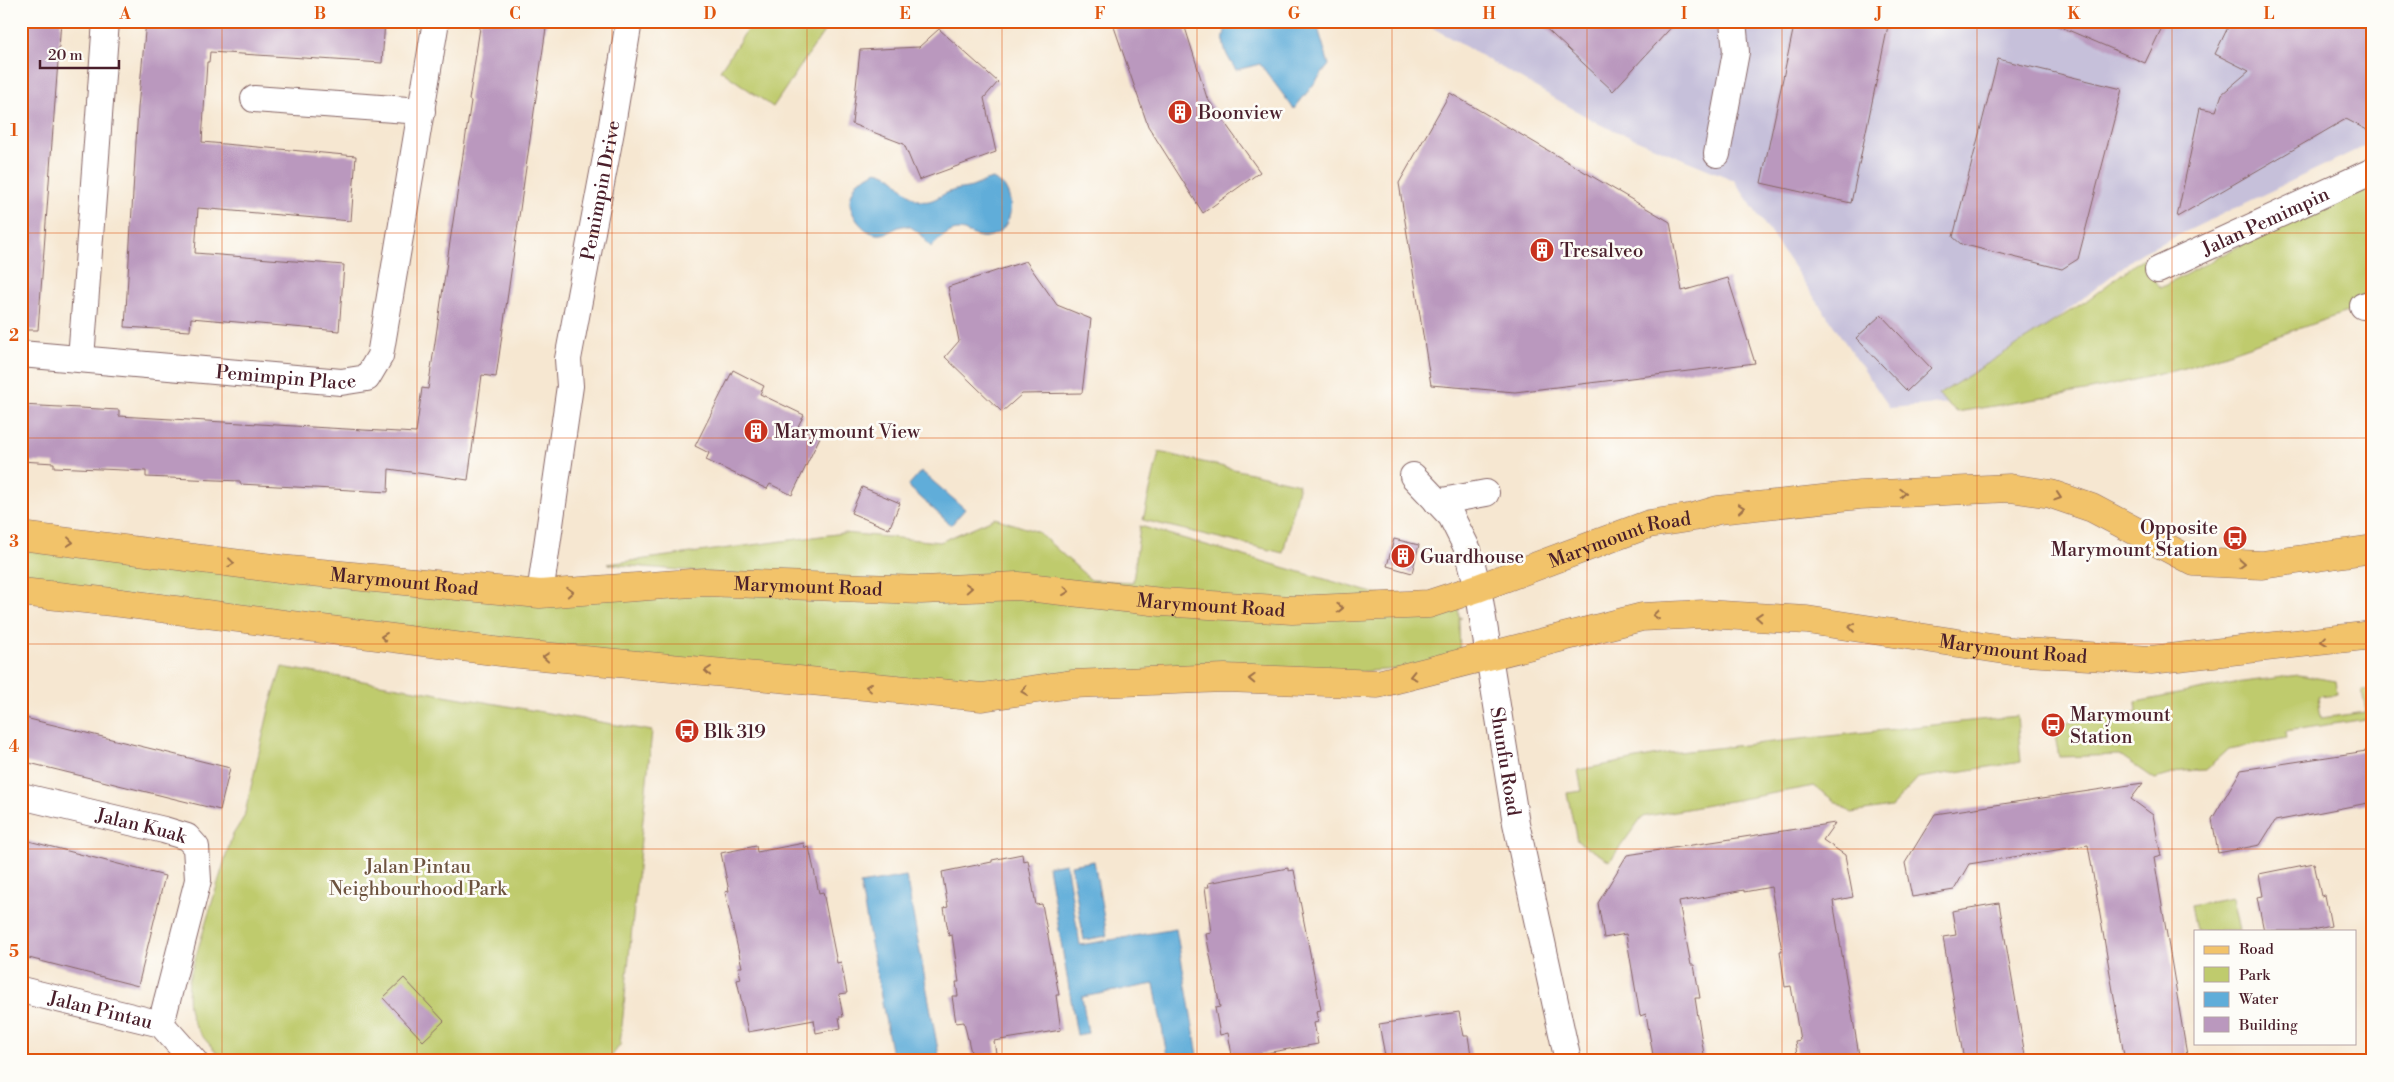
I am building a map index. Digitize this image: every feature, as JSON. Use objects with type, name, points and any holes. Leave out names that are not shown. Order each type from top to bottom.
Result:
[{"type":"main road","name":"Marymount Road","points":[[21,536],[280,570],[530,593],[705,582],[921,590],[1018,586],[1161,602],[1292,610],[1429,604],[1478,588],[1650,524],[1694,517],[1718,510],[1860,495],[2010,488],[2051,494],[2092,508],[2194,562],[2262,565],[2373,549]]},
{"type":"main road","name":"Marymount Road","points":[[21,592],[121,603],[509,654],[982,697],[1072,684],[1225,678],[1378,684],[1642,617],[1674,614],[1808,620],[2011,652],[2151,660],[2373,635]]},
{"type":"street","points":[[81,359],[106,21]]},
{"type":"street","name":"Pemimpin Place","points":[[21,354],[341,382],[367,378],[380,356],[436,21]]},
{"type":"street","name":"Pemimpin Drive","points":[[530,593],[554,383],[568,359],[611,131],[629,21]]},
{"type":"street","points":[[1717,154],[1736,52],[1733,21]]},
{"type":"street","points":[[254,99],[422,111]]},
{"type":"street","name":"Jalan Pemimpin","points":[[2158,270],[2373,171]]},
{"type":"street","name":"Shunfu Road","points":[[1413,476],[1450,516],[1468,550],[1478,588],[1516,823],[1568,1061]]},
{"type":"street","points":[[1437,502],[1486,493]]},
{"type":"street","name":"Jalan Kuak","points":[[21,796],[164,830],[187,837],[196,847],[198,880],[161,1024]]},
{"type":"street","name":"Jalan Pintau","points":[[21,990],[161,1024],[194,1061]]},
{"type":"shaded area","points":[[1421,21],[2373,21],[2373,142],[2139,254],[1950,403],[1890,408],[1734,180],[1599,124]]},
{"type":"green space","points":[[753,21],[831,21],[773,107],[720,70]]},
{"type":"green space","points":[[2373,175],[2373,303],[2185,368],[2091,390],[1957,412],[1938,395],[2086,301],[2143,258],[2160,288]]},
{"type":"green space","points":[[1159,452],[1299,484],[1283,553],[1143,520]]},
{"type":"green space","points":[[995,518],[1038,532],[1091,580],[1133,582],[1140,526],[1415,605],[1458,595],[1459,617],[1462,618],[1459,618],[1460,665],[982,697],[21,592],[21,536],[540,594],[765,577],[607,564],[844,533],[940,542]]},
{"type":"green space","name":"Jalan Pintau Neighbourhood Park","points":[[282,667],[652,731],[620,1045],[608,1061],[224,1061],[206,1041],[194,1024],[191,1016],[188,994],[189,979],[232,836],[244,817],[270,705]]},
{"type":"green space","points":[[2299,675],[2336,681],[2338,694],[2318,696],[2321,718],[2366,712],[2362,691],[2373,690],[2373,718],[2286,731],[2287,738],[2229,749],[2206,770],[2182,771],[2155,779],[2120,755],[2059,757],[2053,725],[2137,712],[2136,702],[2235,683]]},
{"type":"green space","points":[[2017,716],[2021,762],[1918,778],[1891,807],[1851,813],[1814,786],[1642,817],[1610,861],[1577,841],[1567,793],[1582,791],[1578,770],[1669,753]]},
{"type":"green space","points":[[2232,898],[2239,930],[2196,930],[2191,906]]},
{"type":"water","points":[[1228,21],[1316,21],[1329,65],[1294,109],[1260,64],[1236,70],[1224,47],[1224,36]]},
{"type":"water","points":[[876,171],[894,179],[911,195],[921,201],[933,200],[952,191],[972,187],[993,179],[1004,187],[1009,195],[1009,218],[1006,225],[995,235],[983,237],[957,230],[946,234],[931,247],[918,232],[908,226],[901,226],[882,234],[870,232],[855,218],[850,206],[850,200],[857,182]]},
{"type":"water","points":[[921,471],[965,509],[951,525],[908,486]]},
{"type":"water","points":[[1094,861],[1107,936],[1084,940],[1071,865]]},
{"type":"water","points":[[1066,863],[1080,945],[1176,929],[1199,1061],[1168,1061],[1154,984],[1082,997],[1088,1033],[1077,1035],[1048,866]]},
{"type":"water","points":[[906,876],[940,1061],[893,1061],[860,884]]},
{"type":"building","points":[[21,21],[61,21],[38,330],[21,330]]},
{"type":"building","points":[[146,21],[385,21],[382,63],[210,52],[209,62],[207,62],[202,142],[356,156],[351,221],[198,208],[195,253],[344,265],[339,331],[191,318],[190,331],[125,327],[138,108]]},
{"type":"building","points":[[481,21],[547,21],[496,377],[482,375],[468,480],[389,469],[388,492],[240,484],[240,481],[146,477],[146,471],[54,467],[54,463],[21,461],[21,405],[119,410],[119,416],[416,433],[422,388],[428,389],[471,101],[469,100]]},
{"type":"building","name":"Boonview","points":[[1112,21],[1183,21],[1207,98],[1260,172],[1203,213],[1148,126]]},
{"type":"building","points":[[1538,21],[1677,21],[1613,91]]},
{"type":"building","points":[[1795,21],[1889,21],[1851,203],[1761,183]]},
{"type":"building","points":[[2047,21],[2165,21],[2145,63]]},
{"type":"building","points":[[2231,21],[2373,21],[2373,133],[2346,119],[2177,217],[2200,108],[2216,111],[2222,94],[2249,71],[2215,54]]},
{"type":"building","points":[[939,29],[998,82],[984,98],[996,152],[919,180],[904,144],[852,124],[860,50],[919,47]]},
{"type":"building","points":[[1998,59],[2122,89],[2078,259],[2062,269],[1961,244],[1953,237]]},
{"type":"building","name":"Tresalveo","points":[[1450,93],[1670,222],[1682,291],[1728,278],[1755,363],[1515,392],[1431,385],[1399,183]]},
{"type":"building","points":[[1026,261],[1057,305],[1091,319],[1082,393],[1022,394],[1002,412],[945,357],[959,341],[948,287]]},
{"type":"building","points":[[1881,315],[1931,368],[1907,391],[1856,338]]},
{"type":"building","name":"Marymount View","points":[[733,370],[764,386],[760,394],[804,415],[798,426],[820,437],[792,495],[770,484],[767,489],[706,460],[709,453],[695,446]]},
{"type":"building","points":[[862,487],[900,503],[889,529],[851,513]]},
{"type":"building","name":"Guardhouse","points":[[1394,539],[1419,545],[1412,573],[1387,566]]},
{"type":"building","points":[[21,717],[230,768],[220,810],[21,761]]},
{"type":"building","points":[[2373,750],[2373,802],[2275,821],[2260,845],[2218,853],[2212,819],[2241,770]]},
{"type":"building","points":[[2143,783],[2131,799],[2153,815],[2161,856],[2154,858],[2188,1061],[2125,1061],[2088,845],[1969,864],[1954,890],[1912,897],[1905,863],[1935,814]]},
{"type":"building","points":[[1835,823],[1823,840],[1845,855],[1853,897],[1833,901],[1860,1061],[1798,1061],[1795,1041],[1800,1040],[1791,986],[1785,987],[1780,951],[1782,951],[1771,887],[1679,902],[1691,965],[1694,965],[1700,998],[1695,998],[1705,1061],[1654,1061],[1646,1014],[1640,1016],[1626,934],[1604,938],[1598,903],[1627,855]]},
{"type":"building","points":[[21,839],[165,876],[138,986],[21,956]]},
{"type":"building","points":[[804,843],[805,848],[809,847],[819,893],[823,892],[837,963],[841,962],[847,993],[839,994],[843,1017],[839,1017],[841,1028],[816,1033],[814,1020],[748,1032],[737,980],[741,979],[738,967],[742,967],[725,892],[729,891],[721,853],[756,846],[757,852]]},
{"type":"building","points":[[1022,854],[1023,861],[1028,860],[1036,905],[1042,904],[1059,995],[1056,995],[1061,1030],[994,1041],[996,1053],[972,1057],[964,1022],[956,1023],[952,996],[958,996],[956,982],[959,982],[952,935],[949,936],[944,908],[948,907],[942,872]]},
{"type":"building","points":[[2314,863],[2321,896],[2325,895],[2331,926],[2313,930],[2264,930],[2257,897],[2263,896],[2259,874]]},
{"type":"building","points":[[1288,868],[1288,871],[1294,870],[1321,1010],[1316,1011],[1318,1022],[1314,1023],[1318,1044],[1260,1054],[1261,1061],[1233,1061],[1228,1033],[1220,1035],[1215,1008],[1220,1007],[1206,934],[1211,933],[1205,887],[1209,887],[1208,883]]},
{"type":"building","points":[[1999,903],[2026,1061],[1964,1061],[1943,937],[1956,935],[1952,911]]},
{"type":"building","points":[[404,978],[444,1021],[423,1041],[383,998]]},
{"type":"building","points":[[1459,1012],[1464,1036],[1468,1036],[1472,1061],[1386,1061],[1379,1024]]},
{"type":"place","name":"Boonview","points":[[1180,112]]},
{"type":"place","name":"Tresalveo","points":[[1542,250]]},
{"type":"place","name":"Marymount View","points":[[756,431]]},
{"type":"place","name":"Opposite Marymount Station","points":[[2235,538]]},
{"type":"place","name":"Guardhouse","points":[[1403,556]]},
{"type":"place","name":"Marymount Station","points":[[2053,725]]},
{"type":"place","name":"Blk 319","points":[[687,731]]}]
